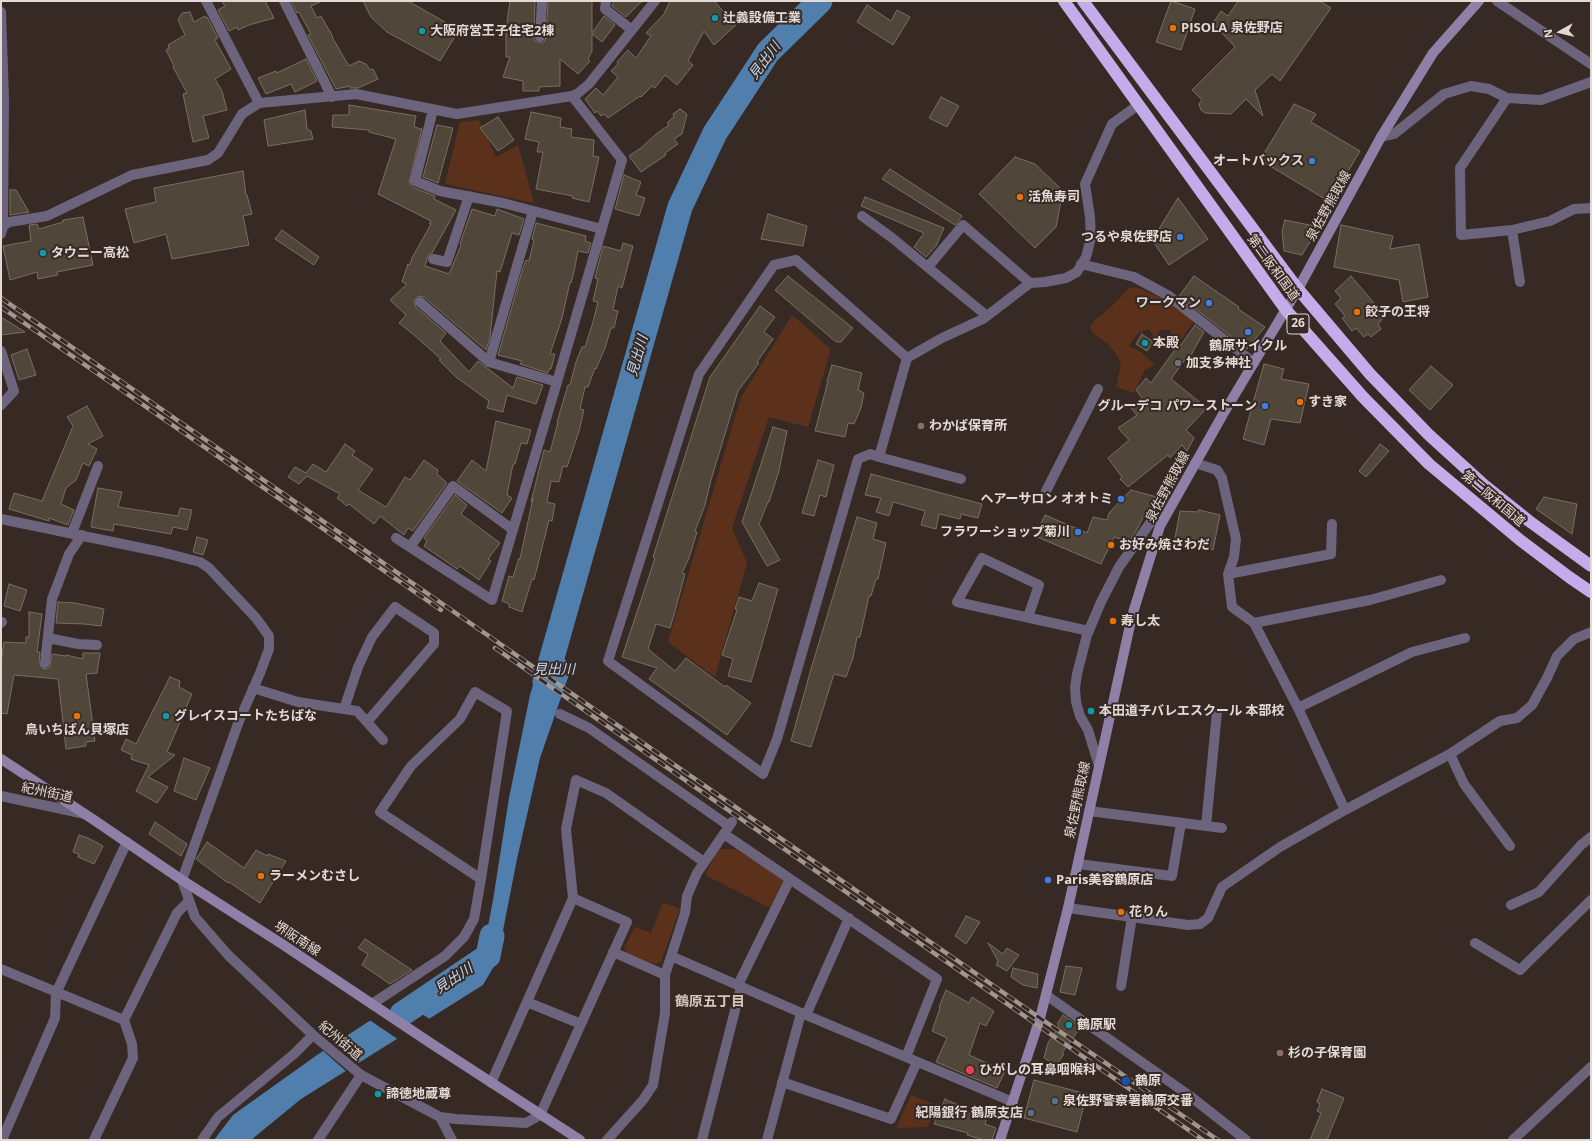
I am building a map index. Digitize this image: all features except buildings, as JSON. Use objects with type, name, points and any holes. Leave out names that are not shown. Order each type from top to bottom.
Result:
[{"type":"highway","name":"第二阪和国道","points":[[1064,1],[1286,310],[1363,397],[1429,464],[1520,540],[1591,592]]},
{"type":"highway","name":"第二阪和国道","points":[[1083,1],[1298,289],[1370,374],[1428,434],[1490,490],[1529,521],[1591,566]]},
{"type":"main road","name":"泉佐野熊取線","points":[[1000,1140],[1046,994],[1068,908],[1132,616],[1160,526],[1194,463],[1298,289],[1381,137],[1433,53],[1479,1]]},
{"type":"main road","name":"堺阪南線","points":[[1,759],[87,815],[182,880],[580,1140]]},
{"type":"street","points":[[206,1],[260,103]]},
{"type":"street","points":[[284,1],[332,97]]},
{"type":"street","points":[[540,37],[542,1]]},
{"type":"street","points":[[606,1],[605,9],[632,30]]},
{"type":"street","points":[[2,230],[9,222],[47,216],[132,175],[208,160],[218,153],[242,114],[260,103],[356,94],[457,114],[578,94],[589,84],[655,1]]},
{"type":"street","points":[[1497,1],[1591,64]]},
{"type":"street","points":[[1,12],[4,98],[2,230]]},
{"type":"street","points":[[1381,137],[1394,134],[1444,94],[1472,86],[1489,89],[1508,98],[1541,100],[1591,82]]},
{"type":"street","points":[[396,538],[492,600],[622,160],[572,96]]},
{"type":"street","points":[[1508,98],[1460,168],[1461,235],[1512,230],[1550,221],[1574,210],[1591,208]]},
{"type":"street","points":[[879,457],[907,358],[942,338],[987,316],[1030,282],[1045,282],[1066,278],[1076,272],[1086,257],[1091,238],[1090,217],[1085,184],[1112,124],[1138,105]]},
{"type":"street","points":[[433,110],[415,181],[440,190],[533,211],[602,229]]},
{"type":"street","points":[[433,259],[447,262],[469,196]]},
{"type":"street","points":[[489,362],[533,211]]},
{"type":"street","points":[[862,216],[892,237],[987,316]]},
{"type":"street","points":[[928,267],[963,225],[1030,282]]},
{"type":"street","points":[[1512,230],[1520,282]]},
{"type":"street","points":[[907,358],[796,260],[774,265],[699,374],[608,661],[763,774],[777,739],[858,459],[870,454],[962,479]]},
{"type":"street","points":[[1081,264],[1134,277],[1169,296],[1254,363]]},
{"type":"street","points":[[420,302],[489,362],[557,382]]},
{"type":"street","points":[[1,351],[14,391],[1,405]]},
{"type":"street","points":[[1046,491],[1098,388]]},
{"type":"street","points":[[1194,463],[1217,470],[1222,478],[1236,539],[1234,557],[1228,574],[1232,607],[1254,623],[1298,708],[1345,810]]},
{"type":"street","points":[[45,663],[52,599],[77,534],[98,466]]},
{"type":"street","points":[[410,547],[453,486],[512,529]]},
{"type":"street","points":[[1,519],[77,534],[200,562],[209,568],[256,618],[269,636],[269,649],[239,721],[182,880]]},
{"type":"street","points":[[1099,766],[1088,730],[1080,716],[1076,702],[1075,688],[1077,674],[1089,631],[1101,602],[1119,567],[1150,523]]},
{"type":"street","points":[[1228,574],[1331,554],[1332,524]]},
{"type":"street","points":[[1028,617],[1039,585],[982,558],[957,602],[1089,631]]},
{"type":"street","points":[[1254,623],[1370,600],[1441,580]]},
{"type":"street","points":[[344,709],[358,667],[372,637],[394,607],[434,633],[434,644],[367,722]]},
{"type":"street","points":[[1068,908],[1188,925],[1200,924],[1208,918],[1222,887],[1280,847],[1345,810],[1450,754],[1500,721],[1517,718],[1532,705],[1557,656],[1574,639],[1591,632]]},
{"type":"street","points":[[48,638],[78,644],[97,645]]},
{"type":"street","points":[[1298,708],[1412,652],[1465,638]]},
{"type":"street","points":[[254,688],[298,702],[357,711],[382,740]]},
{"type":"street","points":[[374,1006],[445,956],[464,937],[474,919],[507,711],[475,692],[460,719],[411,766],[380,812],[480,879]]},
{"type":"street","points":[[1206,826],[1217,712]]},
{"type":"street","points":[[560,714],[589,728],[729,827],[790,878],[937,978],[906,1057]]},
{"type":"street","points":[[1450,754],[1464,784],[1510,846]]},
{"type":"street","points":[[491,1083],[573,898],[566,829],[576,780],[606,793],[704,862]]},
{"type":"street","name":"紀州街道","points":[[1,796],[87,815]]},
{"type":"street","points":[[1089,810],[1222,828]]},
{"type":"street","points":[[1078,864],[1172,876],[1181,823]]},
{"type":"street","points":[[607,1140],[643,1100],[653,1085],[665,1013],[665,975],[685,913],[687,896],[697,873],[729,827]]},
{"type":"street","points":[[1511,905],[1539,892],[1581,845],[1591,839]]},
{"type":"street","points":[[2,1140],[55,1018],[56,993],[127,842]]},
{"type":"street","points":[[702,1140],[740,986],[790,878]]},
{"type":"street","name":"紀州街道","points":[[182,880],[195,917],[228,955],[316,1038],[358,1072],[440,1117],[526,1123],[540,1115]]},
{"type":"street","points":[[540,1115],[613,952],[628,922],[573,898]]},
{"type":"street","points":[[1475,943],[1520,970],[1591,900]]},
{"type":"street","points":[[94,1140],[133,1058],[132,1044],[124,1020],[177,913],[189,901]]},
{"type":"street","points":[[1121,986],[1132,917]]},
{"type":"street","points":[[767,1140],[782,1082],[804,1014],[849,918]]},
{"type":"street","points":[[613,952],[665,975]]},
{"type":"street","points":[[671,956],[1013,1102]]},
{"type":"street","points":[[1,969],[124,1020]]},
{"type":"street","points":[[1046,994],[1190,1096],[1246,1140]]},
{"type":"street","points":[[527,1002],[581,1024]]},
{"type":"street","points":[[202,1140],[218,1117],[294,1054],[316,1038]]},
{"type":"street","points":[[782,1082],[891,1120],[917,1062]]},
{"type":"street","points":[[1513,1140],[1591,1066]]},
{"type":"street","points":[[318,1140],[358,1072]]},
{"type":"street","points":[[440,1117],[452,1140]]},
{"type":"shaded area","points":[[479,120],[496,157],[518,145],[534,203],[445,184],[460,122]]},
{"type":"shaded area","points":[[1136,287],[1168,301],[1194,321],[1177,346],[1173,346],[1170,330],[1160,330],[1155,338],[1148,329],[1138,333],[1129,346],[1141,352],[1155,365],[1145,370],[1134,393],[1116,387],[1121,364],[1117,355],[1108,344],[1092,332],[1090,327],[1095,320],[1111,307],[1128,289]]},
{"type":"shaded area","points":[[792,315],[831,349],[808,427],[769,417],[732,528],[747,563],[715,677],[668,642],[741,397]]},
{"type":"shaded area","points":[[718,849],[738,849],[784,879],[770,908],[705,875]]},
{"type":"shaded area","points":[[663,902],[680,909],[661,962],[655,964],[627,954],[624,948],[635,927],[651,933]]},
{"type":"shaded area","points":[[911,1095],[937,1105],[928,1127],[896,1128]]},
{"type":"water","name":"見出川","points":[[546,642],[572,666],[540,758],[517,859],[497,961],[483,985],[301,1099],[251,1140],[214,1140],[233,1115],[317,1055],[411,994],[439,996],[470,977],[483,953],[509,798],[530,695]]},
{"type":"pier","points":[[400,999],[431,1020],[399,1040],[368,1019]]},
{"type":"pier","points":[[333,1042],[360,1064],[347,1072],[321,1049]]},
{"type":"waterway","name":"見出川","points":[[545,682],[680,207],[715,133],[768,52],[820,1]]},
{"type":"waterway","name":"見出川","points":[[402,1014],[488,956],[492,936]]},
{"type":"railway","points":[[1,298],[1218,1140]]},
{"type":"railway","points":[[1,307],[441,610]]},
{"type":"railway","points":[[495,648],[1203,1140]]},
{"type":"place","name":"辻義設備工業","points":[[715,18]]},
{"type":"place","name":"PISOLA 泉佐野店","points":[[1173,28]]},
{"type":"place","name":"大阪府営王子住宅2棟","points":[[422,31]]},
{"type":"place","name":"オートバックス","points":[[1312,161]]},
{"type":"place","name":"活魚寿司","points":[[1020,197]]},
{"type":"place","name":"つるや泉佐野店","points":[[1180,237]]},
{"type":"place","name":"タウニー高松","points":[[43,253]]},
{"type":"place","name":"ワークマン","points":[[1209,303]]},
{"type":"place","name":"餃子の王将","points":[[1357,312]]},
{"type":"place","name":"鶴原サイクル","points":[[1248,332]]},
{"type":"place","name":"本殿","points":[[1145,343]]},
{"type":"place","name":"加支多神社","points":[[1178,363]]},
{"type":"place","name":"すき家","points":[[1300,402]]},
{"type":"place","name":"グルーデコ パワーストーン","points":[[1265,406]]},
{"type":"place","name":"わかば保育所","points":[[921,426]]},
{"type":"place","name":"ヘアーサロン オオトミ","points":[[1121,499]]},
{"type":"place","name":"フラワーショップ菊川","points":[[1078,532]]},
{"type":"place","name":"お好み焼さわだ","points":[[1111,545]]},
{"type":"place","name":"寿し太","points":[[1113,621]]},
{"type":"place","name":"本田道子バレエスクール 本部校","points":[[1091,711]]},
{"type":"place","name":"鳥いちばん貝塚店","points":[[77,716]]},
{"type":"place","name":"グレイスコートたちばな","points":[[166,716]]},
{"type":"place","name":"ラーメンむさし","points":[[261,876]]},
{"type":"place","name":"Paris美容鶴原店","points":[[1048,880]]},
{"type":"place","name":"花りん","points":[[1121,912]]},
{"type":"place","name":"鶴原駅","points":[[1069,1025]]},
{"type":"place","name":"杉の子保育園","points":[[1280,1053]]},
{"type":"place","name":"ひがしの耳鼻咽喉科","points":[[970,1070]]},
{"type":"place","name":"鶴原","points":[[1126,1081]]},
{"type":"place","name":"諦徳地蔵尊","points":[[378,1094]]},
{"type":"place","name":"泉佐野警察署鶴原交番","points":[[1055,1101]]},
{"type":"place","name":"紀陽銀行 鶴原支店","points":[[1031,1113]]},
{"type":"district","name":"鶴原五丁目","points":[[710,1002]]}]
